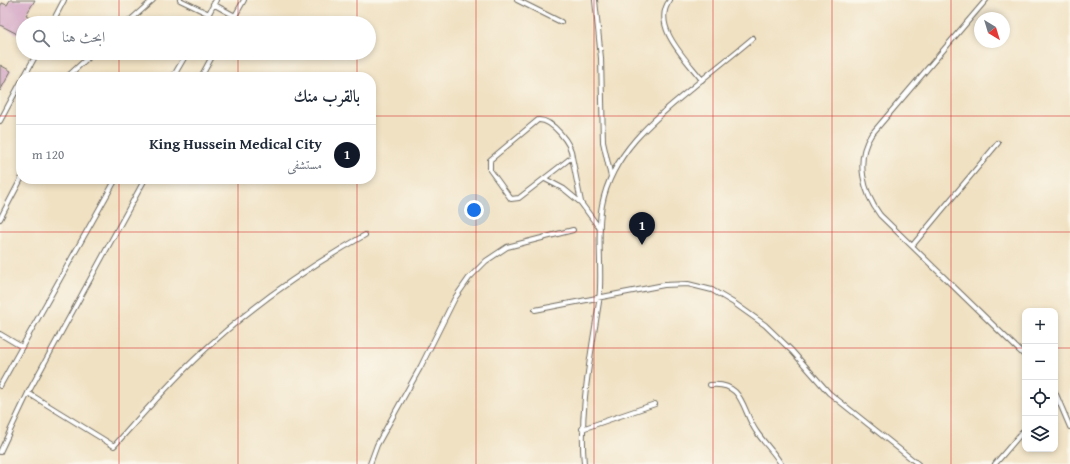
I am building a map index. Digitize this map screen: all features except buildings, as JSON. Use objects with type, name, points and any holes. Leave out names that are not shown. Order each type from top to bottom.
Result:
[{"type":"lane","points":[[56,16],[64,0]]},
{"type":"lane","points":[[135,16],[153,0]]},
{"type":"lane","points":[[180,0],[209,14],[215,2],[235,16],[244,0]]},
{"type":"lane","points":[[518,0],[561,22]]},
{"type":"lane","points":[[595,0],[601,58],[603,142],[611,178]]},
{"type":"lane","points":[[986,0],[871,135],[865,147],[862,167],[865,185],[871,200],[880,215],[1022,353]]},
{"type":"lane","points":[[668,1],[663,18],[666,31],[702,80]]},
{"type":"lane","points":[[584,464],[582,429],[599,299],[601,265],[600,229],[602,204],[611,178],[621,158],[641,133],[753,38]]},
{"type":"lane","points":[[27,72],[33,60]]},
{"type":"lane","points":[[72,72],[85,60]]},
{"type":"lane","points":[[176,72],[183,60]]},
{"type":"lane","points":[[204,72],[210,60]]},
{"type":"lane","points":[[0,120],[16,91]]},
{"type":"lane","points":[[572,157],[519,198],[512,199],[490,170],[490,160],[532,123],[541,120],[547,122],[568,142],[572,157],[581,203]]},
{"type":"lane","points":[[912,246],[998,143]]},
{"type":"lane","points":[[545,179],[564,189],[581,203],[600,229]]},
{"type":"lane","points":[[0,219],[18,184]]},
{"type":"lane","points":[[0,386],[113,184]]},
{"type":"lane","points":[[0,452],[28,393],[142,184]]},
{"type":"lane","points":[[370,464],[377,445],[421,366],[455,298],[469,278],[486,261],[507,247],[573,230]]},
{"type":"lane","points":[[28,393],[114,446],[171,383],[235,323],[290,281],[364,234]]},
{"type":"lane","points":[[535,310],[676,284],[701,286],[724,296],[750,313],[779,337],[820,384],[838,401],[918,464]]},
{"type":"lane","points":[[0,334],[22,346]]},
{"type":"lane","points":[[710,385],[721,385],[736,393],[756,431],[781,464]]},
{"type":"lane","points":[[1058,401],[1070,427]]},
{"type":"lane","points":[[582,429],[655,404]]},
{"type":"lane","points":[[995,464],[1022,432]]},
{"type":"place","name":"King Hussein Medical City","points":[[642,245]]}]
